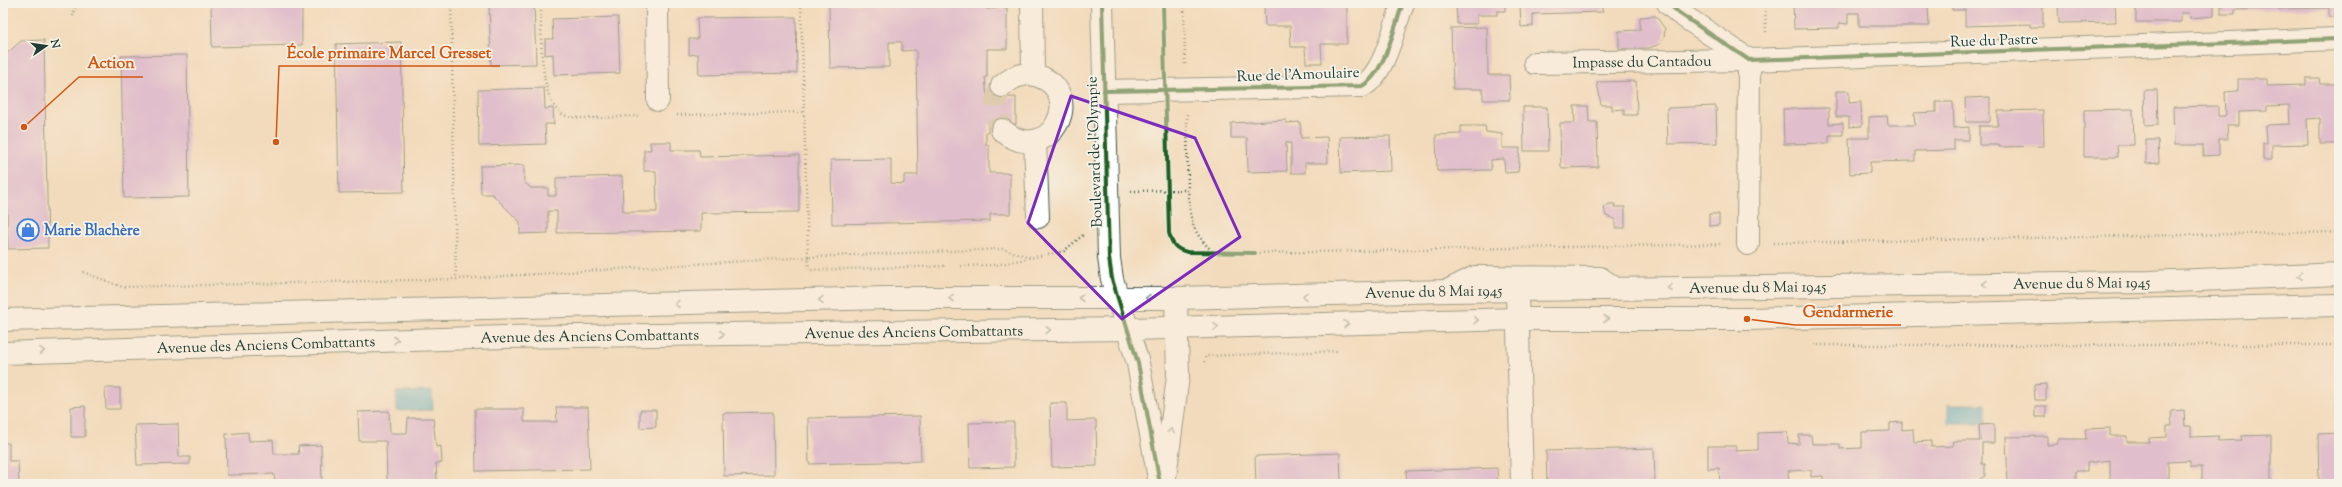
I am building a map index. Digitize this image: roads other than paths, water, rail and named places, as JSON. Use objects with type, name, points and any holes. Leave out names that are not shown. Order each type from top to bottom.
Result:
[{"type":"main road","points":[[657,3],[658,100]]},
{"type":"main road","points":[[1032,3],[1033,74]]},
{"type":"main road","name":"Boulevard de l'Olympie","points":[[1102,3],[1108,258],[1112,278],[1120,298],[1138,363],[1160,484]]},
{"type":"main road","name":"Rue de l'Amoulaire","points":[[1104,91],[1362,86],[1370,82],[1378,71],[1404,3]]},
{"type":"main road","points":[[1668,3],[1678,13],[1758,60],[1748,244]]},
{"type":"main road","name":"Rue du Pastre","points":[[1758,60],[2339,39]]},
{"type":"main road","name":"Impasse du Cantadou","points":[[1535,63],[1758,60]]},
{"type":"main road","points":[[1002,86],[1010,78],[1022,74],[1033,74],[1044,78],[1054,86],[1062,105],[1061,116],[1057,126],[1050,134],[1035,141],[1020,141],[1002,130]]},
{"type":"main road","points":[[1035,141],[1038,217]]},
{"type":"main road","name":"Avenue du 8 Mai 1945","points":[[1176,298],[1447,291],[2150,282],[2339,274]]},
{"type":"main road","points":[[1447,291],[1475,277],[1600,278],[1616,289]]},
{"type":"main road","points":[[1517,291],[1522,484]]},
{"type":"main road","name":"Avenue des Anciens Combattants","points":[[3,320],[886,298],[1176,298]]},
{"type":"main road","points":[[1164,484],[1177,389],[1176,298]]},
{"type":"main road","name":"Avenue du 8 Mai 1945","points":[[1177,328],[1518,319],[1747,319],[2339,305]]},
{"type":"main road","name":"Avenue des Anciens Combattants","points":[[3,353],[504,337],[1177,328]]},
{"type":"water","points":[[432,391],[433,410],[397,411],[396,392]]},
{"type":"water","points":[[1948,404],[1986,404],[1986,423],[1948,423]]},
{"type":"tunnel","points":[[1002,86],[997,97],[995,108],[997,119],[1002,130]]},
{"type":"place","name":"Action","points":[[24,127]]},
{"type":"place","name":"École primaire Marcel Gresset","points":[[276,142]]},
{"type":"place","name":"Marie Blachère","points":[[28,230]]},
{"type":"place","name":"Gendarmerie","points":[[1747,319]]}]
